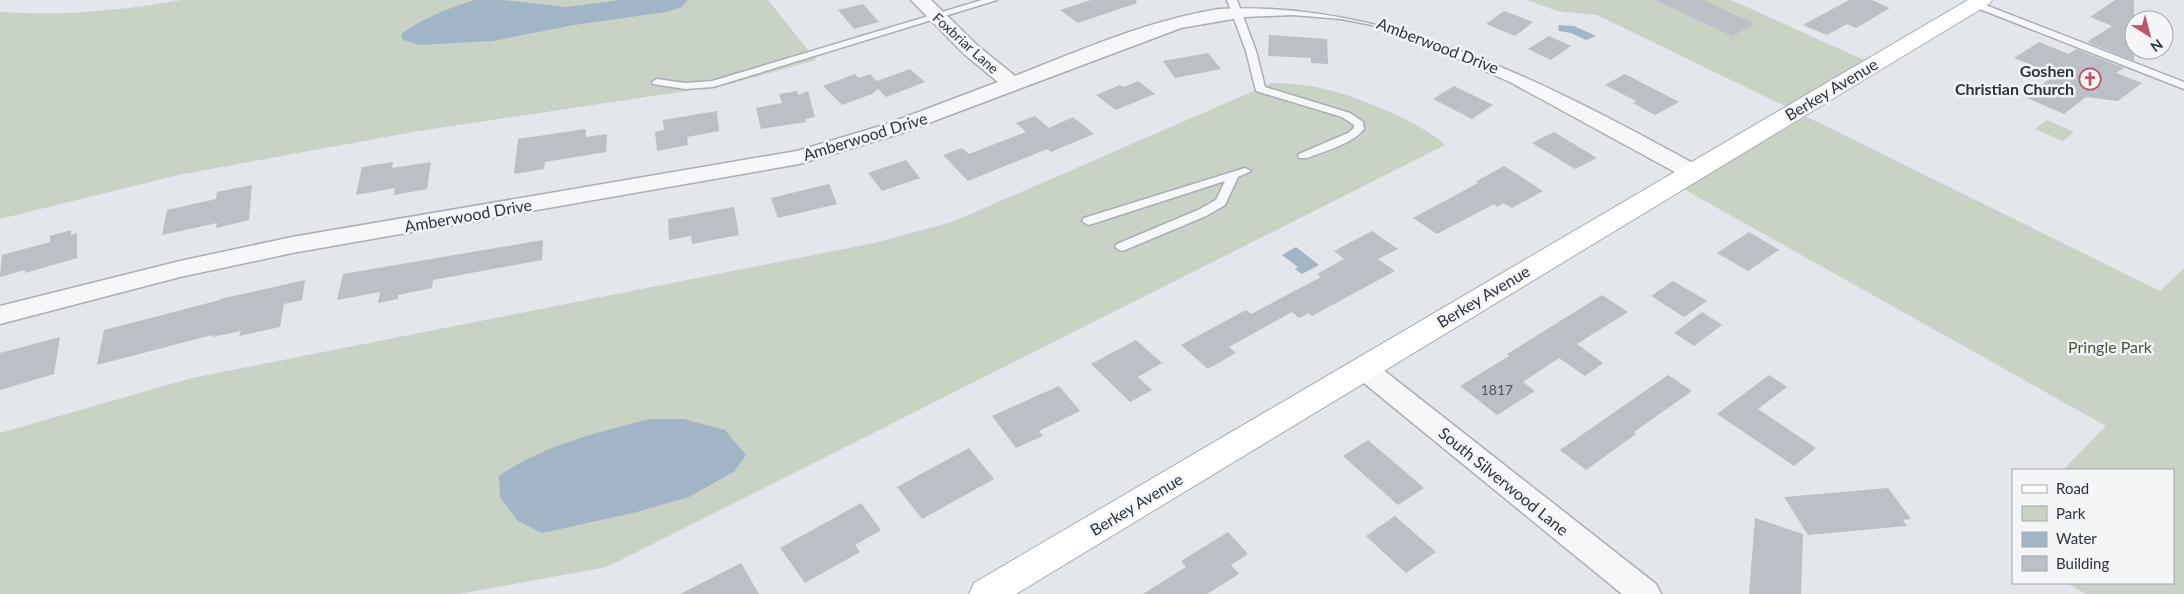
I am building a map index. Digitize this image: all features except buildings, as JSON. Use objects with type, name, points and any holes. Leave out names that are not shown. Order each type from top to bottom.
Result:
[{"type":"street","name":"Foxbriar Lane","points":[[920,0],[971,50],[1014,84]]},
{"type":"street","name":"Berkey Avenue","points":[[986,594],[1979,2]]},
{"type":"street","name":"Amberwood Drive","points":[[0,315],[146,277],[292,246],[799,156],[890,131],[1166,27],[1234,6],[1340,14],[1383,22],[1418,34],[1492,64],[1528,82],[1692,172]]},
{"type":"street","name":"South Silverwood Lane","points":[[1363,368],[1645,594]]},
{"type":"lane","points":[[657,82],[681,86],[713,84],[992,0]]},
{"type":"lane","points":[[1979,2],[2184,86]]},
{"type":"lane","points":[[1234,6],[1251,51],[1260,89],[1346,115],[1359,124],[1358,129],[1352,135],[1303,156]]},
{"type":"lane","points":[[1088,221],[1239,173],[1221,202],[1202,213],[1121,247]]},
{"type":"green space","points":[[182,0],[768,0],[816,60],[726,85],[419,131],[178,175],[0,219],[0,12],[91,12]]},
{"type":"green space","name":"Pringle Park","points":[[1527,0],[1731,0],[1873,64],[1795,111],[2160,291],[2184,268],[2184,594],[2085,594],[2069,584],[2174,584],[2174,469],[2064,469],[2106,426],[1673,183],[1793,110],[1597,15],[1557,11]]},
{"type":"green space","points":[[1272,83],[1305,85],[1351,97],[1381,108],[1409,122],[1428,132],[1445,145],[607,567],[459,594],[0,594],[0,433],[192,378],[874,243],[952,222]]},
{"type":"green space","points":[[2047,120],[2074,132],[2063,141],[2035,129]]},
{"type":"water","points":[[475,0],[504,0],[566,7],[621,0],[688,0],[682,7],[666,12],[574,25],[493,41],[420,45],[403,40],[401,34],[427,18]]},
{"type":"water","points":[[1558,25],[1574,26],[1596,36],[1586,40],[1571,33],[1559,31]]},
{"type":"water","points":[[1296,247],[1319,265],[1302,274],[1295,269],[1298,267],[1282,255]]},
{"type":"water","points":[[649,419],[684,419],[725,430],[746,455],[735,471],[689,497],[633,513],[542,533],[518,521],[500,497],[499,476],[516,465],[571,441]]},
{"type":"place","name":"Goshen Christian Church","points":[[2090,79]]}]
